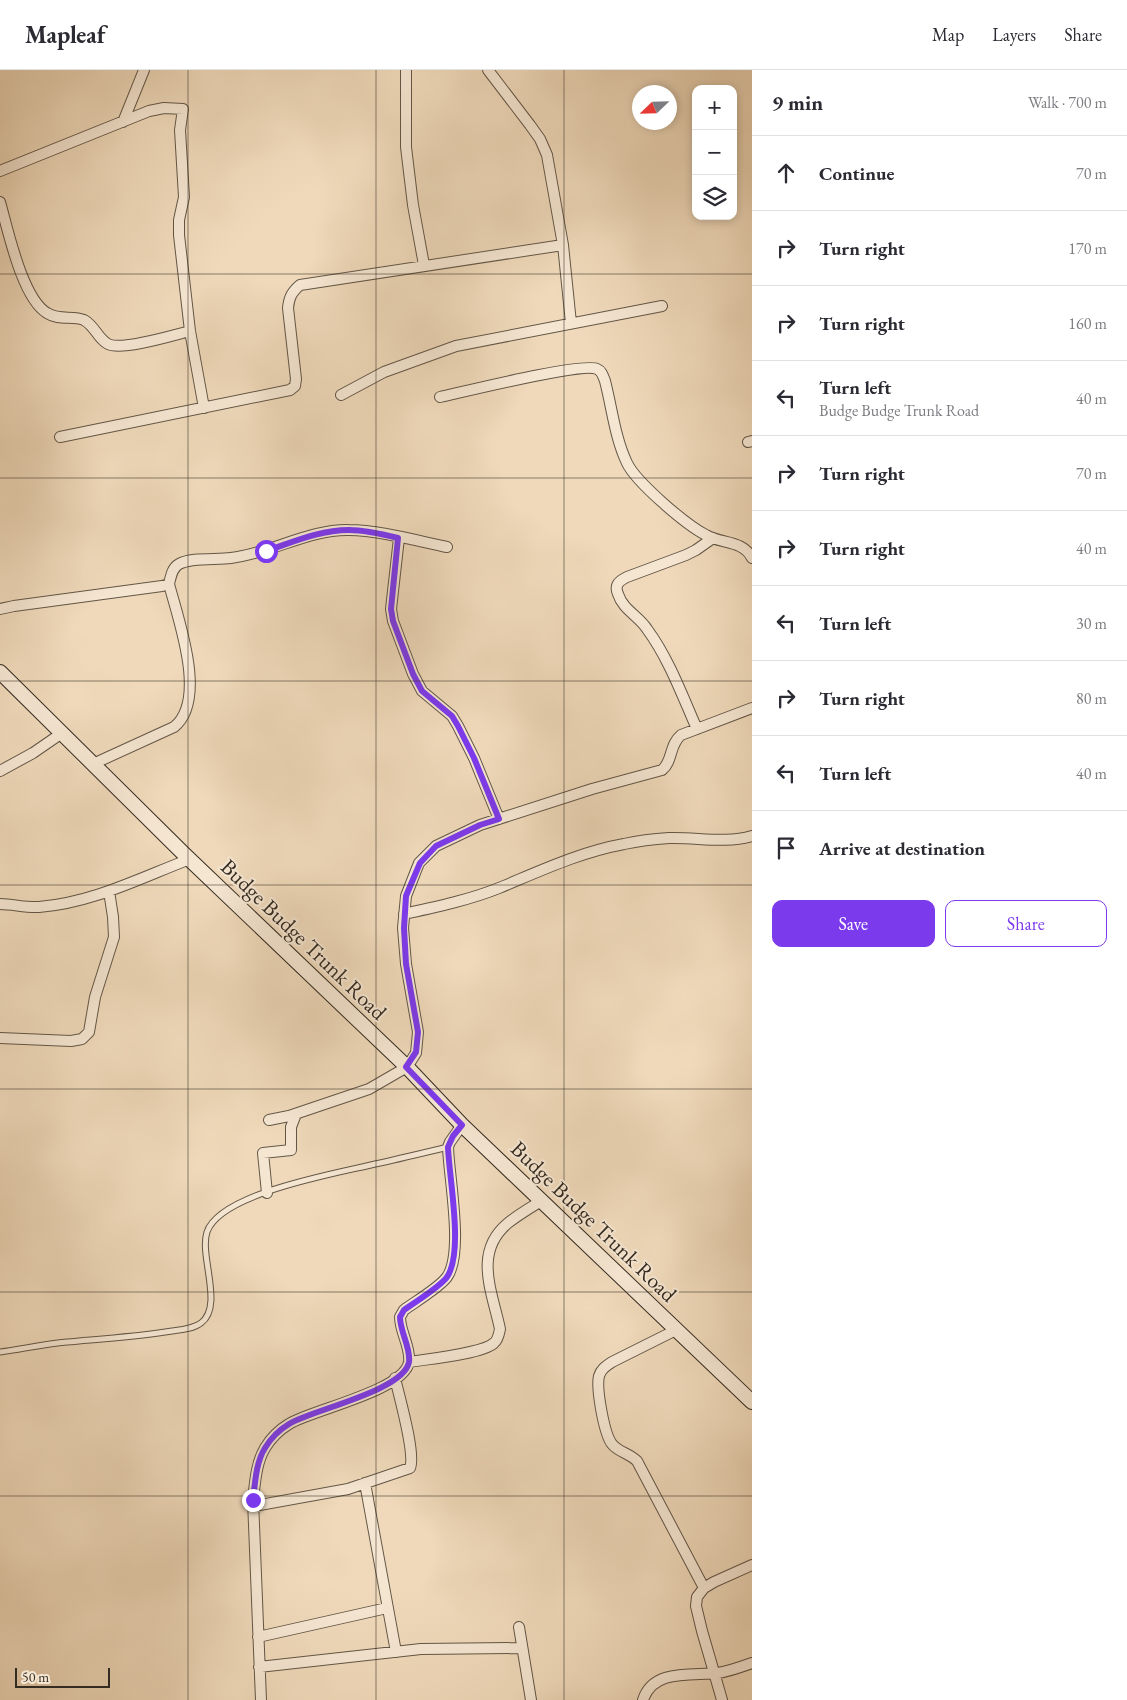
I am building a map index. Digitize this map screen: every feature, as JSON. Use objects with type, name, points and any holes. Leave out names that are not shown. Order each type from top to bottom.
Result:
[{"type":"main road","name":"Budge Budge Trunk Road","points":[[0,672],[190,859],[406,1067],[462,1125],[676,1330],[750,1398]]},
{"type":"street","points":[[123,122],[144,70]]},
{"type":"street","points":[[406,70],[406,147],[413,205],[424,266]]},
{"type":"street","points":[[488,70],[540,139],[547,155],[563,245],[571,323]]},
{"type":"street","points":[[0,172],[149,112],[164,108],[183,109],[180,130],[184,197],[179,220],[179,235],[190,331],[204,408]]},
{"type":"street","points":[[0,202],[22,276],[33,298],[46,313],[58,318],[82,319],[91,324],[106,343],[114,346],[125,346],[190,331]]},
{"type":"street","points":[[60,436],[290,390],[296,380],[288,308],[289,298],[293,290],[300,285],[563,245]]},
{"type":"street","points":[[341,395],[384,372],[456,346],[662,306]]},
{"type":"street","points":[[440,397],[572,370],[596,368],[601,372],[605,381],[627,465],[636,476],[662,501],[699,531],[713,538],[741,546],[749,551],[752,558]]},
{"type":"street","points":[[93,764],[174,727],[186,711],[189,685],[188,663],[169,584],[172,572],[177,565],[186,561],[249,555],[321,532],[335,530],[361,530],[447,547]]},
{"type":"street","points":[[398,538],[391,609],[393,621],[413,674],[422,691],[452,716],[458,726],[474,758],[499,819]]},
{"type":"street","points":[[697,729],[668,662],[646,627],[624,605],[617,594],[616,586],[619,581],[627,577],[696,550],[713,538]]},
{"type":"street","points":[[0,609],[169,584]]},
{"type":"street","points":[[269,1120],[296,1114],[369,1090],[406,1067],[416,1052],[418,1032],[406,964],[404,914],[406,896],[420,863],[436,846],[480,825],[592,789],[662,770],[668,765],[675,740],[681,735],[752,708]]},
{"type":"street","points":[[0,771],[62,734]]},
{"type":"street","points":[[404,914],[459,901],[498,888],[567,859],[624,844],[670,838],[706,840],[752,836]]},
{"type":"street","points":[[0,904],[36,907],[60,905],[109,891],[190,859]]},
{"type":"street","points":[[0,1038],[72,1041],[82,1039],[89,1032],[95,997],[114,937],[109,891]]},
{"type":"street","points":[[267,1192],[263,1153],[291,1150],[291,1127],[296,1114]]},
{"type":"street","points":[[261,1700],[254,1506],[256,1476],[264,1450],[275,1434],[289,1423],[359,1398],[389,1383],[405,1370],[409,1362],[400,1317],[404,1310],[447,1277],[453,1262],[455,1236],[448,1147],[453,1136],[462,1125]]},
{"type":"street","points":[[409,1362],[481,1350],[494,1344],[500,1329],[488,1273],[487,1258],[490,1246],[497,1234],[508,1223],[541,1201]]},
{"type":"street","points":[[676,1330],[612,1362],[604,1368],[600,1374],[598,1384],[599,1396],[610,1442],[620,1451],[631,1455],[637,1461],[704,1588]]},
{"type":"street","points":[[254,1506],[334,1492],[365,1484],[410,1468],[413,1462],[395,1378]]},
{"type":"street","points":[[365,1484],[396,1652]]},
{"type":"street","points":[[722,1700],[696,1606],[697,1597],[704,1588],[714,1582],[752,1565]]},
{"type":"street","points":[[258,1637],[387,1608]]},
{"type":"street","points":[[519,1627],[531,1700]]},
{"type":"street","points":[[259,1667],[429,1649],[522,1648]]},
{"type":"street","points":[[643,1700],[649,1687],[666,1678],[682,1673],[730,1671],[752,1663]]},
{"type":"lane","points":[[0,1352],[67,1342],[132,1337],[188,1328],[201,1323],[208,1316],[212,1302],[205,1246],[207,1232],[212,1222],[220,1215],[241,1202],[286,1185],[326,1174],[448,1147]]},
{"type":"route","points":[[253,1500],[256,1476],[264,1450],[275,1434],[289,1423],[367,1394],[389,1383],[405,1370],[409,1362],[400,1317],[404,1310],[447,1277],[453,1262],[455,1236],[448,1147],[453,1136],[462,1125],[406,1067],[416,1052],[418,1032],[406,964],[404,928],[406,896],[420,863],[436,846],[480,825],[499,819],[474,758],[458,726],[452,716],[422,691],[413,674],[393,621],[391,609],[398,538],[361,530],[335,530],[321,532],[266,551]]}]
